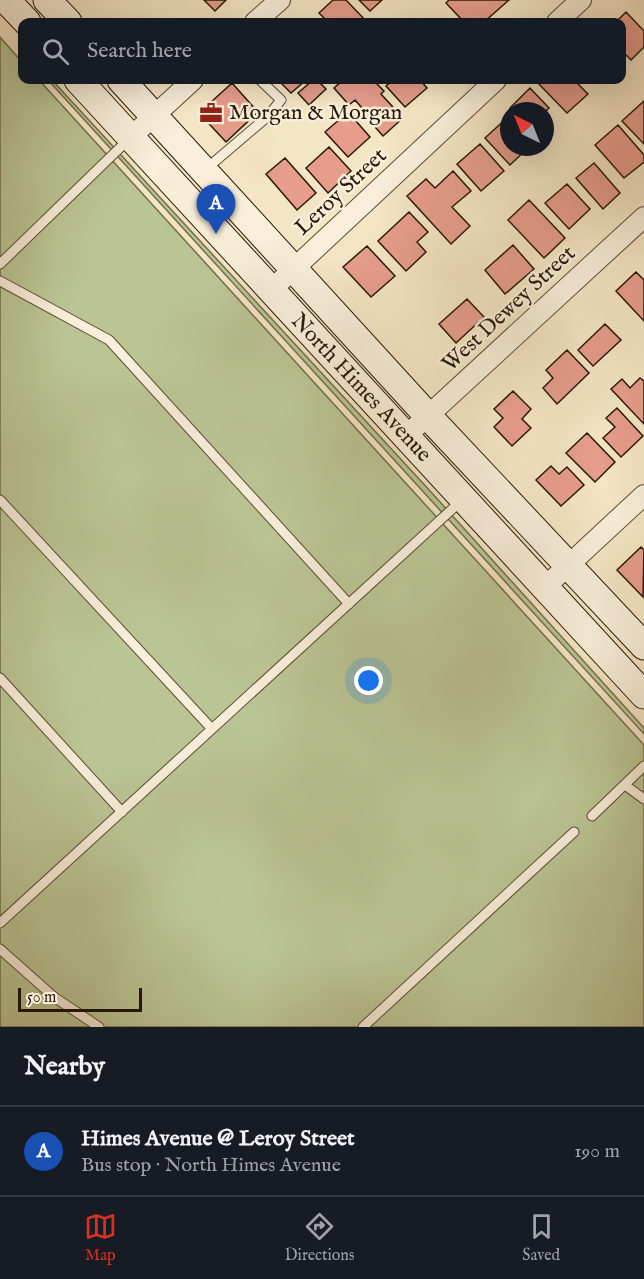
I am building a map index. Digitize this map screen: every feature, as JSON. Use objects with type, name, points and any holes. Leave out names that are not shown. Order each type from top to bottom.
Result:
[{"type":"street","points":[[6,0],[23,18]]},
{"type":"street","points":[[47,0],[64,18]]},
{"type":"street","points":[[260,18],[280,0]]},
{"type":"street","points":[[561,18],[581,0]]},
{"type":"street","name":"North Himes Avenue","points":[[82,84],[644,695]]},
{"type":"street","name":"North Himes Avenue","points":[[125,84],[428,416],[644,646]]},
{"type":"street","points":[[131,137],[189,84]]},
{"type":"street","name":"Leroy Street","points":[[271,290],[492,84]]},
{"type":"street","name":"West Dewey Street","points":[[406,436],[644,217]]},
{"type":"street","points":[[464,499],[486,478]]},
{"type":"street","points":[[545,587],[644,495]]},
{"type":"lane","points":[[204,170],[267,117],[281,100],[264,84]]},
{"type":"lane","points":[[0,264],[131,137]]},
{"type":"lane","points":[[0,281],[109,340],[349,603]]},
{"type":"lane","points":[[0,923],[464,499]]},
{"type":"lane","points":[[0,501],[212,729]]},
{"type":"lane","points":[[0,678],[122,812]]},
{"type":"lane","points":[[592,816],[644,766]]},
{"type":"lane","points":[[625,785],[644,799]]},
{"type":"lane","points":[[363,1027],[574,832]]},
{"type":"lane","points":[[0,949],[54,997],[99,1027]]},
{"type":"green space","points":[[0,37],[18,57],[18,84],[43,84],[644,745],[644,1027],[0,1027]]},
{"type":"green space","points":[[52,84],[56,84],[431,492],[644,728],[644,734]]},
{"type":"building","points":[[204,0],[226,0],[215,11]]},
{"type":"building","points":[[333,0],[346,0],[363,18],[324,18],[319,13]]},
{"type":"building","points":[[359,0],[382,0],[370,11]]},
{"type":"building","points":[[449,0],[509,0],[489,18],[460,18],[446,3]]},
{"type":"building","points":[[626,12],[644,31],[644,47],[631,60],[626,55],[626,18],[620,18]]},
{"type":"building","points":[[231,84],[258,112],[226,142],[199,113]]},
{"type":"building","points":[[282,84],[301,84],[291,93]]},
{"type":"building","points":[[308,84],[321,84],[326,89],[309,105],[298,93]]},
{"type":"building","points":[[338,84],[377,84],[384,91],[381,94],[403,118],[383,136],[360,110],[362,108],[355,100],[349,105],[334,88]]},
{"type":"building","points":[[388,84],[424,84],[427,88],[405,107],[386,86]]},
{"type":"building","points":[[539,84],[578,84],[588,94],[567,113]]},
{"type":"building","points":[[530,88],[543,102],[516,102]]},
{"type":"building","points":[[644,101],[644,144],[622,121]]},
{"type":"building","points":[[348,112],[370,137],[348,157],[325,132]]},
{"type":"building","points":[[500,124],[500,154],[485,138]]},
{"type":"building","points":[[618,125],[644,155],[644,162],[624,178],[595,145]]},
{"type":"building","points":[[480,144],[504,171],[481,191],[457,164]]},
{"type":"building","points":[[329,147],[351,171],[328,193],[306,168]]},
{"type":"building","points":[[502,156],[520,156],[510,165]]},
{"type":"building","points":[[285,158],[316,193],[297,210],[266,174]]},
{"type":"building","points":[[594,163],[620,193],[603,209],[576,178]]},
{"type":"building","points":[[453,171],[471,191],[452,207],[470,226],[451,244],[407,196],[426,179],[435,188]]},
{"type":"building","points":[[567,184],[590,209],[569,229],[545,203]]},
{"type":"building","points":[[529,200],[565,238],[544,258],[508,220]]},
{"type":"building","points":[[409,212],[428,232],[417,242],[426,252],[406,271],[378,241]]},
{"type":"building","points":[[513,245],[534,269],[505,294],[485,270]]},
{"type":"building","points":[[367,246],[395,276],[371,297],[343,267]]},
{"type":"building","points":[[636,272],[644,280],[644,321],[616,291]]},
{"type":"building","points":[[467,299],[484,317],[456,343],[439,324]]},
{"type":"building","points":[[605,324],[621,340],[593,366],[578,350]]},
{"type":"building","points":[[567,350],[589,373],[557,404],[543,388],[553,378],[546,370]]},
{"type":"building","points":[[640,378],[644,381],[644,424],[611,389],[622,379],[630,388]]},
{"type":"building","points":[[513,391],[531,409],[522,419],[531,428],[512,446],[494,427],[503,418],[494,409]]},
{"type":"building","points":[[617,408],[643,436],[621,457],[603,438],[615,427],[606,418]]},
{"type":"building","points":[[587,433],[615,462],[595,482],[566,453]]},
{"type":"building","points":[[551,466],[559,474],[567,467],[584,485],[561,506],[536,480]]},
{"type":"building","points":[[641,547],[644,550],[643,597],[617,570]]},
{"type":"place","name":"Morgan & Morgan","points":[[211,113]]},
{"type":"place","name":"Himes Avenue @ Leroy Street","points":[[216,234]]}]
